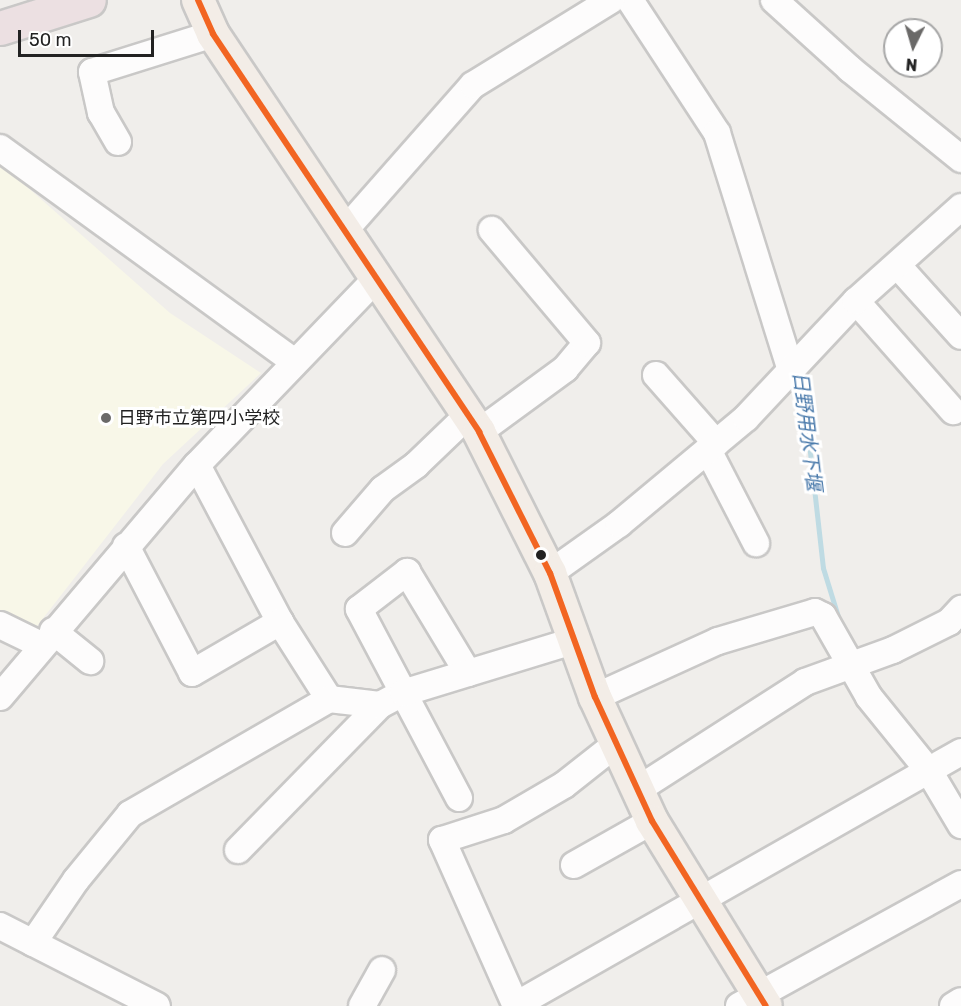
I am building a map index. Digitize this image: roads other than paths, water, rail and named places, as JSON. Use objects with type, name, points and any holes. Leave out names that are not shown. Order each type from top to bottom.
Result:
[{"type":"highway","points":[[0,28],[89,0]]},
{"type":"main road","points":[[199,0],[213,34],[473,424],[550,573],[595,697],[652,821],[701,902],[754,1002]]},
{"type":"street","points":[[630,0],[717,133],[795,362]]},
{"type":"street","points":[[774,0],[850,69],[961,159]]},
{"type":"street","points":[[345,230],[473,85],[595,5]]},
{"type":"street","points":[[118,142],[101,113],[92,72],[213,34]]},
{"type":"street","points":[[0,148],[296,362]]},
{"type":"street","points":[[550,573],[619,524],[746,418],[795,362],[856,301],[898,266],[961,207]]},
{"type":"street","points":[[345,533],[383,489],[473,424],[565,369],[587,343],[492,230]]},
{"type":"street","points":[[898,266],[961,336]]},
{"type":"street","points":[[0,697],[47,638],[197,465],[376,279]]},
{"type":"street","points":[[856,301],[953,411]]},
{"type":"street","points":[[656,375],[712,447],[756,543]]},
{"type":"street","points":[[197,465],[280,622],[329,699]]},
{"type":"street","points":[[126,546],[192,673],[280,622]]},
{"type":"street","points":[[459,798],[359,609],[407,572],[468,673]]},
{"type":"street","points":[[595,697],[718,641],[815,612],[823,616],[869,697],[929,771],[961,825]]},
{"type":"street","points":[[637,790],[805,682],[957,624]]},
{"type":"street","points":[[0,626],[47,638],[90,661]]},
{"type":"street","points":[[238,850],[380,705],[403,693],[573,640]]},
{"type":"street","points":[[33,943],[75,880],[130,814],[329,699],[380,705]]},
{"type":"street","points":[[616,744],[564,785],[504,820],[442,840],[516,1006],[961,752]]},
{"type":"street","points":[[574,865],[652,821]]},
{"type":"street","points":[[754,1002],[961,884]]},
{"type":"street","points":[[0,926],[157,1006]]},
{"type":"street","points":[[362,1006],[382,970]]},
{"type":"street","points":[[953,1006],[961,1001]]},
{"type":"waterway","name":"日野用水下堰","points":[[801,372],[823,568],[840,623]]},
{"type":"waterway","name":"日野用水下堰","points":[[925,755],[945,748]]},
{"type":"place","name":"日野市立第四小学校","points":[[106,418]]}]
